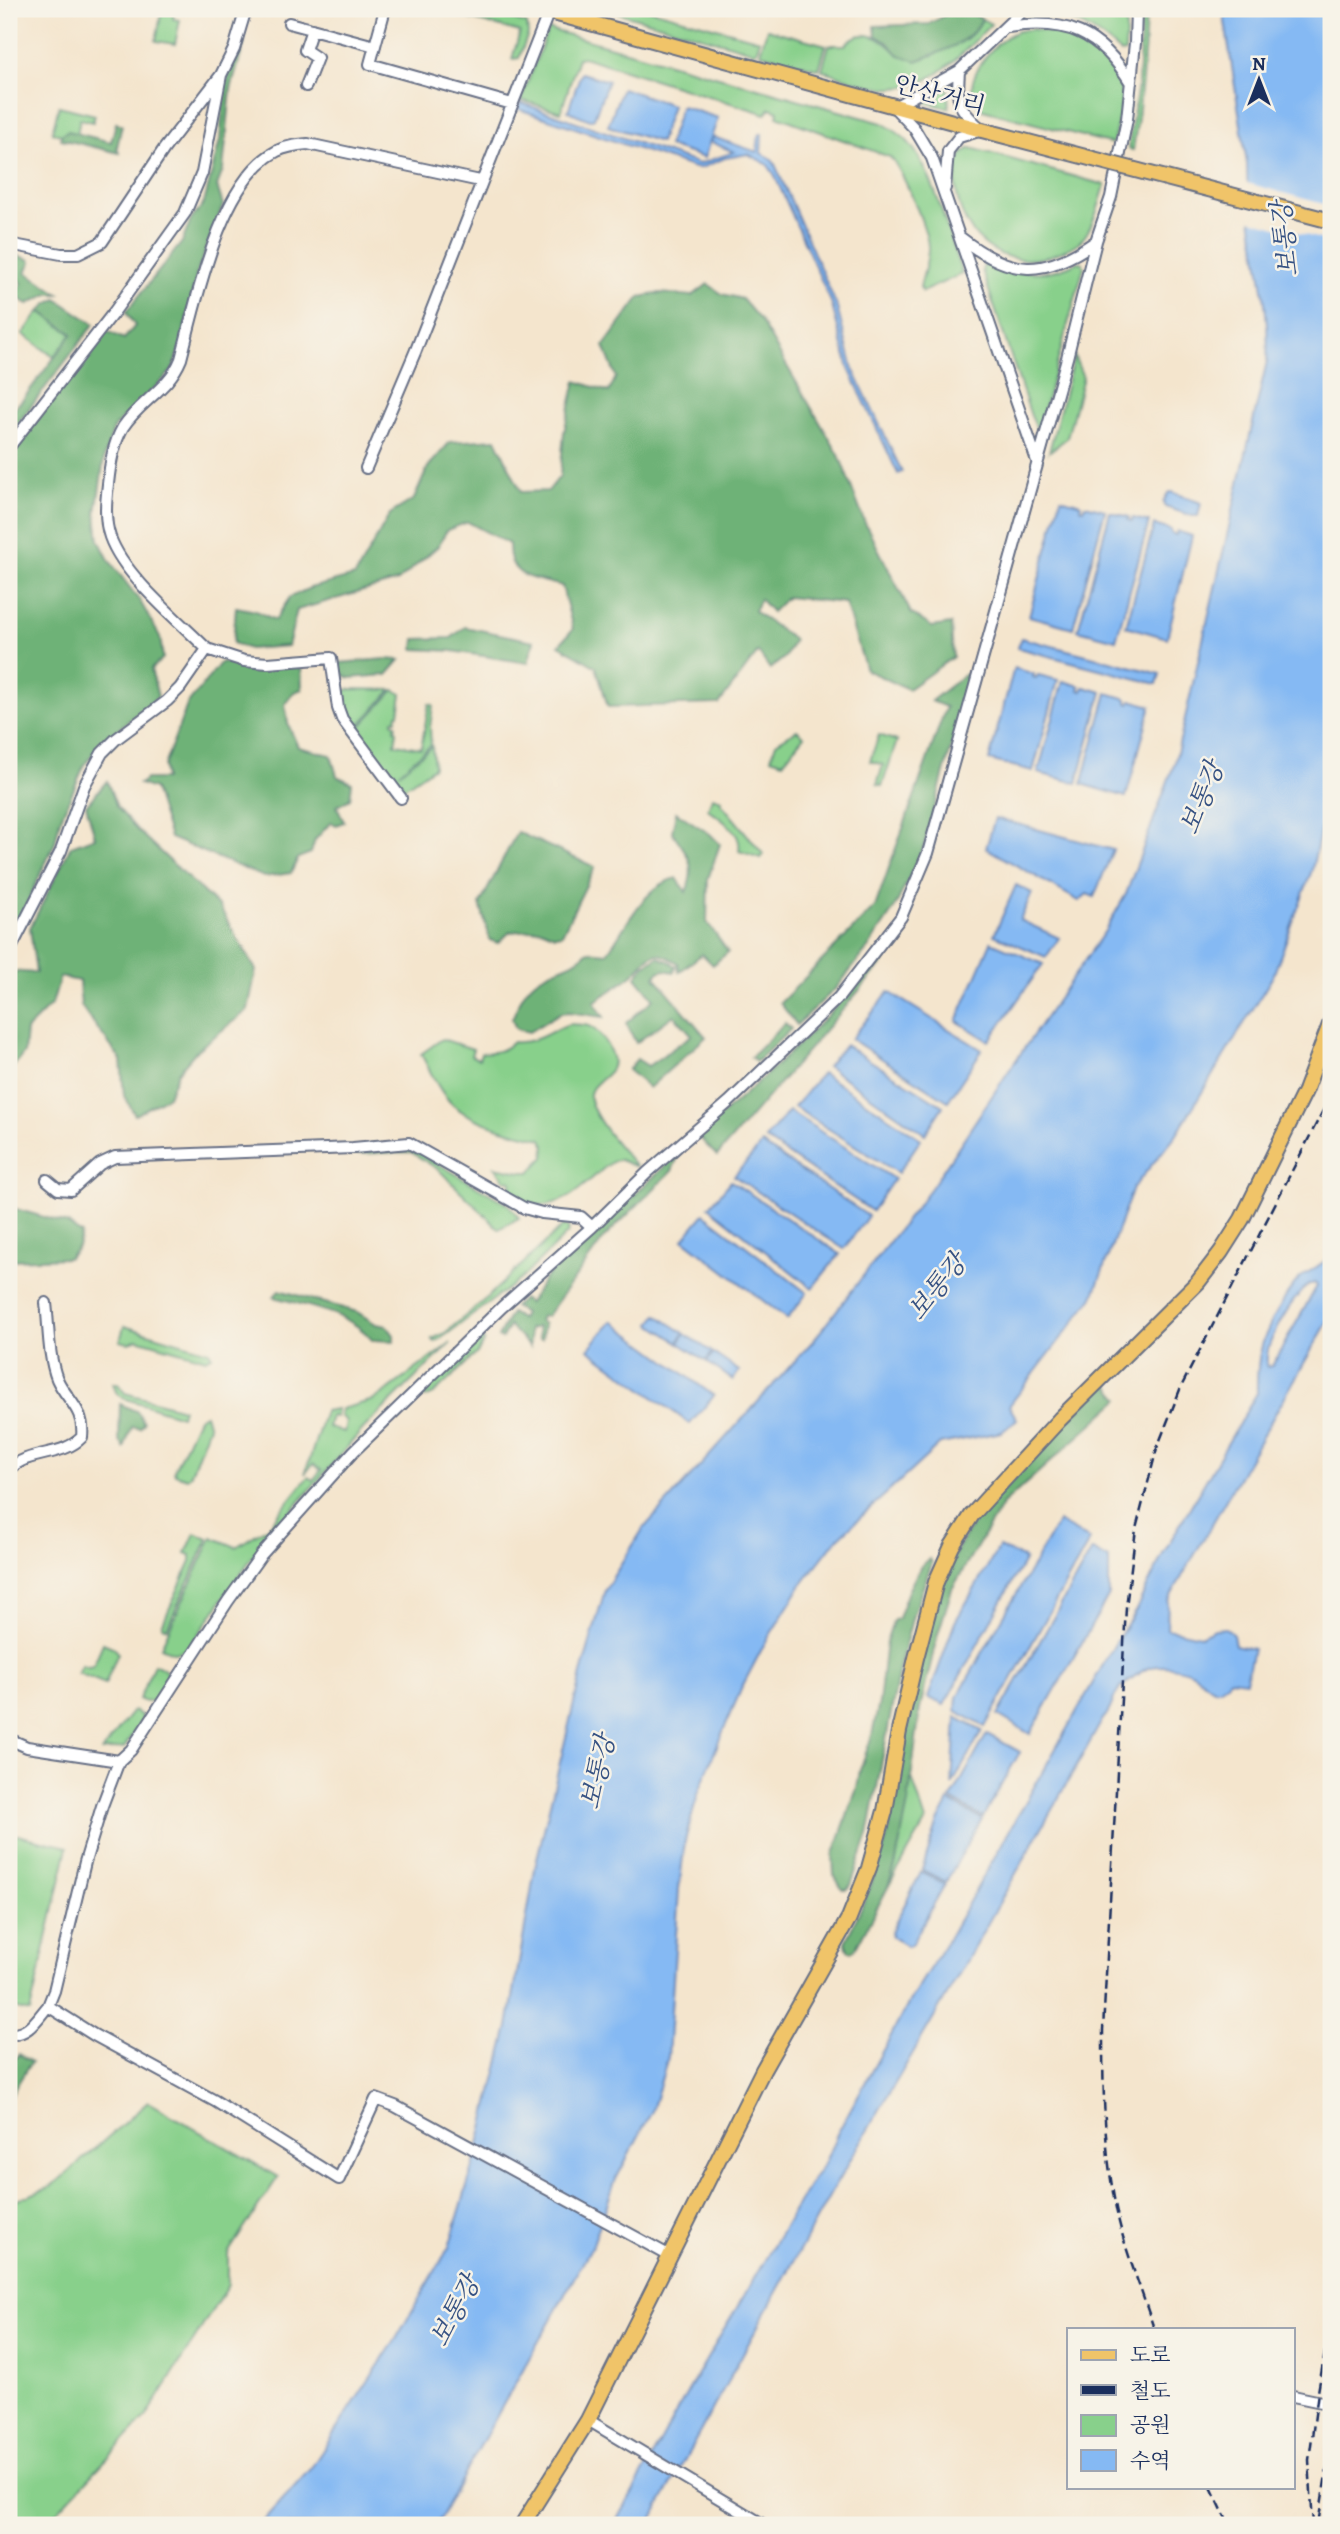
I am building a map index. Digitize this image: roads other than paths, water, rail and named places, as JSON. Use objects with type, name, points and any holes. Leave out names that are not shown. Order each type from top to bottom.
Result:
[{"type":"main road","name":"안산거리","points":[[544,10],[894,107],[1331,221]]},
{"type":"main road","points":[[522,2525],[588,2420],[763,2070],[849,1918],[886,1811],[899,1731],[936,1582],[952,1546],[985,1500],[1060,1419],[1188,1292],[1222,1252],[1242,1219],[1306,1091],[1331,1022]]},
{"type":"street","points":[[9,244],[61,254],[78,254],[102,242],[164,149],[220,75],[234,49],[246,9]]},
{"type":"street","points":[[385,9],[370,64],[512,104]]},
{"type":"street","points":[[1024,9],[960,71],[894,107],[914,128],[932,158],[1038,463]]},
{"type":"street","points":[[9,2035],[26,2031],[48,2006],[85,1862],[106,1793],[120,1761],[131,1750],[261,1555],[374,1431],[502,1307],[592,1227],[648,1172],[729,1102],[839,997],[901,917],[928,853],[1038,463],[1096,241],[1111,197],[1124,143],[1136,9]]},
{"type":"street","points":[[366,468],[416,350],[512,104],[544,10]]},
{"type":"street","points":[[289,23],[375,46]]},
{"type":"street","points":[[1008,27],[1044,23],[1089,36],[1117,60],[1131,83]]},
{"type":"street","points":[[306,86],[317,58],[305,50],[312,29]]},
{"type":"street","points":[[960,71],[957,96],[963,113],[982,130]]},
{"type":"street","points":[[9,447],[114,312],[185,213],[202,173],[220,75]]},
{"type":"street","points":[[944,198],[948,151],[959,136],[982,130]]},
{"type":"street","points":[[401,798],[342,719],[331,658],[268,663],[244,661],[207,649],[154,597],[118,552],[108,529],[106,501],[115,445],[121,431],[138,409],[175,374],[209,256],[219,230],[254,168],[275,151],[308,144],[480,181]]},
{"type":"street","points":[[959,237],[985,257],[1003,264],[1044,268],[1074,257],[1096,241]]},
{"type":"street","points":[[9,952],[61,850],[84,786],[102,753],[116,739],[167,702],[207,649]]},
{"type":"street","points":[[47,1180],[58,1189],[71,1189],[100,1164],[115,1157],[352,1148],[410,1143],[524,1208],[542,1213],[581,1217],[592,1227]]},
{"type":"street","points":[[9,1470],[31,1457],[61,1451],[82,1437],[82,1420],[57,1379],[52,1363],[46,1303]]},
{"type":"street","points":[[9,1738],[27,1747],[120,1761]]},
{"type":"street","points":[[48,2006],[106,2042],[215,2101],[338,2179],[376,2099],[395,2106],[670,2256]]},
{"type":"street","points":[[1294,2396],[1331,2404]]},
{"type":"street","points":[[588,2420],[764,2525]]},
{"type":"water","name":"보통강","points":[[1223,9],[1331,9],[1331,799],[1327,799],[1312,870],[1273,976],[1176,1135],[1133,1188],[1093,1297],[1009,1406],[1017,1419],[1002,1432],[940,1444],[836,1540],[802,1584],[765,1643],[721,1736],[698,1794],[685,1841],[679,1889],[668,2057],[652,2111],[616,2179],[593,2244],[436,2525],[260,2525],[311,2468],[396,2339],[449,2247],[475,2160],[508,2027],[536,1863],[581,1674],[605,1590],[643,1529],[813,1341],[931,1188],[1105,931],[1126,894],[1175,762],[1267,361],[1268,336],[1263,287],[1250,214],[1247,164]]},
{"type":"water","points":[[581,73],[608,81],[594,118],[590,120],[568,111]]},
{"type":"water","points":[[622,88],[672,105],[660,142],[608,126]]},
{"type":"water","points":[[521,103],[699,164],[734,152],[711,142],[713,137],[757,152],[759,134],[762,134],[761,153],[773,160],[836,304],[853,369],[902,472],[898,474],[849,369],[831,302],[774,174],[767,164],[748,154],[695,168],[518,109]]},
{"type":"water","points":[[681,106],[718,118],[704,158],[668,146]]},
{"type":"water","points":[[1171,492],[1201,503],[1198,516],[1165,507],[1163,502]]},
{"type":"water","points":[[1061,498],[1081,504],[1080,508],[1083,509],[1085,505],[1105,510],[1073,628],[1029,616]]},
{"type":"water","points":[[1110,512],[1129,517],[1128,520],[1132,521],[1133,518],[1149,522],[1116,640],[1078,630]]},
{"type":"water","points":[[1154,525],[1171,530],[1171,533],[1176,535],[1177,531],[1192,536],[1167,638],[1126,626]]},
{"type":"water","points":[[1021,638],[1160,674],[1157,684],[1018,648]]},
{"type":"water","points":[[1014,668],[1034,674],[1033,677],[1036,678],[1038,675],[1058,680],[1033,771],[989,760]]},
{"type":"water","points":[[1063,681],[1080,686],[1079,690],[1082,691],[1084,687],[1102,692],[1077,783],[1038,773]]},
{"type":"water","points":[[1107,693],[1127,699],[1130,704],[1131,700],[1151,706],[1126,797],[1082,784]]},
{"type":"water","points":[[995,818],[1113,850],[1094,897],[1087,894],[1079,901],[986,848]]},
{"type":"water","points":[[1016,885],[1032,893],[1020,920],[1059,938],[1046,957],[994,935]]},
{"type":"water","points":[[991,942],[1043,964],[989,1041],[957,1021]]},
{"type":"water","points":[[889,992],[982,1050],[948,1101],[851,1039]]},
{"type":"water","points":[[845,1045],[943,1106],[925,1134],[827,1066]]},
{"type":"water","points":[[822,1073],[921,1139],[898,1173],[794,1107]]},
{"type":"water","points":[[789,1111],[894,1179],[872,1211],[765,1139]]},
{"type":"water","points":[[762,1144],[868,1216],[844,1249],[734,1176]]},
{"type":"water","points":[[731,1181],[840,1254],[812,1288],[709,1207]]},
{"type":"water","points":[[704,1214],[807,1293],[787,1319],[683,1239]]},
{"type":"water","points":[[1331,1256],[1331,1316],[1168,1601],[1167,1629],[1200,1636],[1215,1629],[1226,1628],[1233,1635],[1235,1645],[1253,1649],[1246,1681],[1230,1679],[1224,1686],[1214,1689],[1191,1672],[1158,1666],[1139,1673],[1117,1692],[1109,1711],[958,1976],[832,2191],[649,2525],[615,2525],[688,2391],[826,2160],[837,2134],[911,1999],[1136,1610],[1164,1552],[1257,1393],[1262,1345],[1277,1312],[1297,1280]],"holes":[[[1315,1283],[1317,1286],[1272,1366],[1267,1367],[1270,1343],[1280,1322],[1301,1292]]]},
{"type":"water","points":[[657,1315],[684,1333],[678,1342],[651,1324]]},
{"type":"water","points":[[612,1321],[714,1396],[690,1424],[588,1349]]},
{"type":"water","points":[[685,1334],[712,1352],[706,1361],[679,1343]]},
{"type":"water","points":[[713,1353],[739,1371],[733,1380],[707,1362]]},
{"type":"water","points":[[1058,1522],[1090,1540],[985,1727],[956,1711],[957,1697]]},
{"type":"water","points":[[999,1547],[1025,1559],[944,1705],[928,1698],[955,1622]]},
{"type":"water","points":[[1092,1550],[1109,1559],[1109,1595],[1030,1734],[998,1715]]},
{"type":"water","points":[[956,1717],[982,1731],[952,1785]]},
{"type":"water","points":[[987,1734],[1020,1752],[983,1817],[951,1799]]},
{"type":"water","points":[[949,1801],[982,1819],[946,1882],[922,1870],[938,1822]]},
{"type":"water","points":[[921,1872],[945,1884],[911,1945],[907,1946],[892,1937],[891,1932]]},
{"type":"railway","points":[[1154,2328],[1127,2249],[1114,2198],[1107,2150],[1103,2078],[1103,2030],[1126,1607],[1136,1529],[1157,1448],[1181,1387],[1331,1095]]},
{"type":"railway","points":[[1313,2525],[1309,2460],[1331,2317]]},
{"type":"railway","points":[[1319,2518],[1331,2444]]},
{"type":"railway","points":[[1211,2488],[1229,2525]]}]
